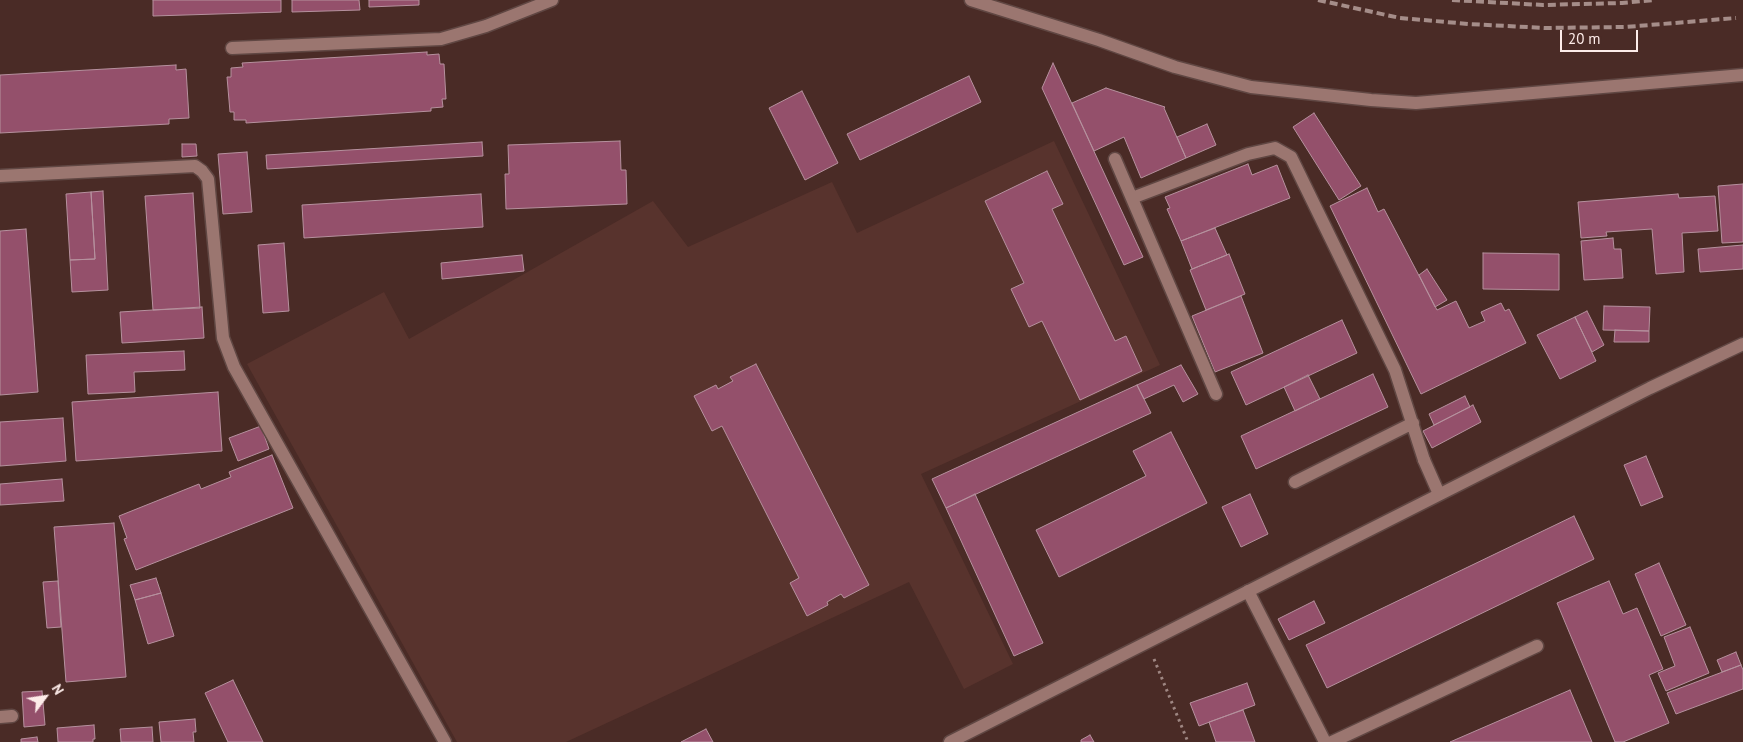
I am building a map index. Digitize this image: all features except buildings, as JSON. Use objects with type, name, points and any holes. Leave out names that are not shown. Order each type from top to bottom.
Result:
[{"type":"street","points":[[232,48],[442,38],[486,26],[552,0]]},
{"type":"street","points":[[971,0],[1175,67],[1251,87],[1371,100],[1416,103],[1743,75]]},
{"type":"street","points":[[1132,198],[1248,154],[1275,148],[1292,156],[1395,370],[1424,460],[1439,494]]},
{"type":"street","points":[[1115,159],[1216,394]]},
{"type":"street","points":[[0,176],[195,166],[202,171],[208,180],[223,338],[234,367],[445,742]]},
{"type":"street","points":[[950,742],[1650,388],[1743,344]]},
{"type":"street","points":[[1295,482],[1413,423]]},
{"type":"street","points":[[1248,591],[1325,742]]},
{"type":"street","points":[[1332,742],[1537,646]]},
{"type":"path","points":[[1147,642],[1188,742]]},
{"type":"shaded area","points":[[1054,141],[1160,365],[921,474],[1013,664],[964,689],[909,582],[566,742],[457,742],[247,364],[384,292],[409,339],[653,201],[688,247],[832,182],[857,233]]},
{"type":"railway","points":[[1318,0],[1400,18],[1545,28],[1625,27],[1736,18]]},
{"type":"railway","points":[[1452,0],[1543,5],[1622,3],[1654,0]]}]
